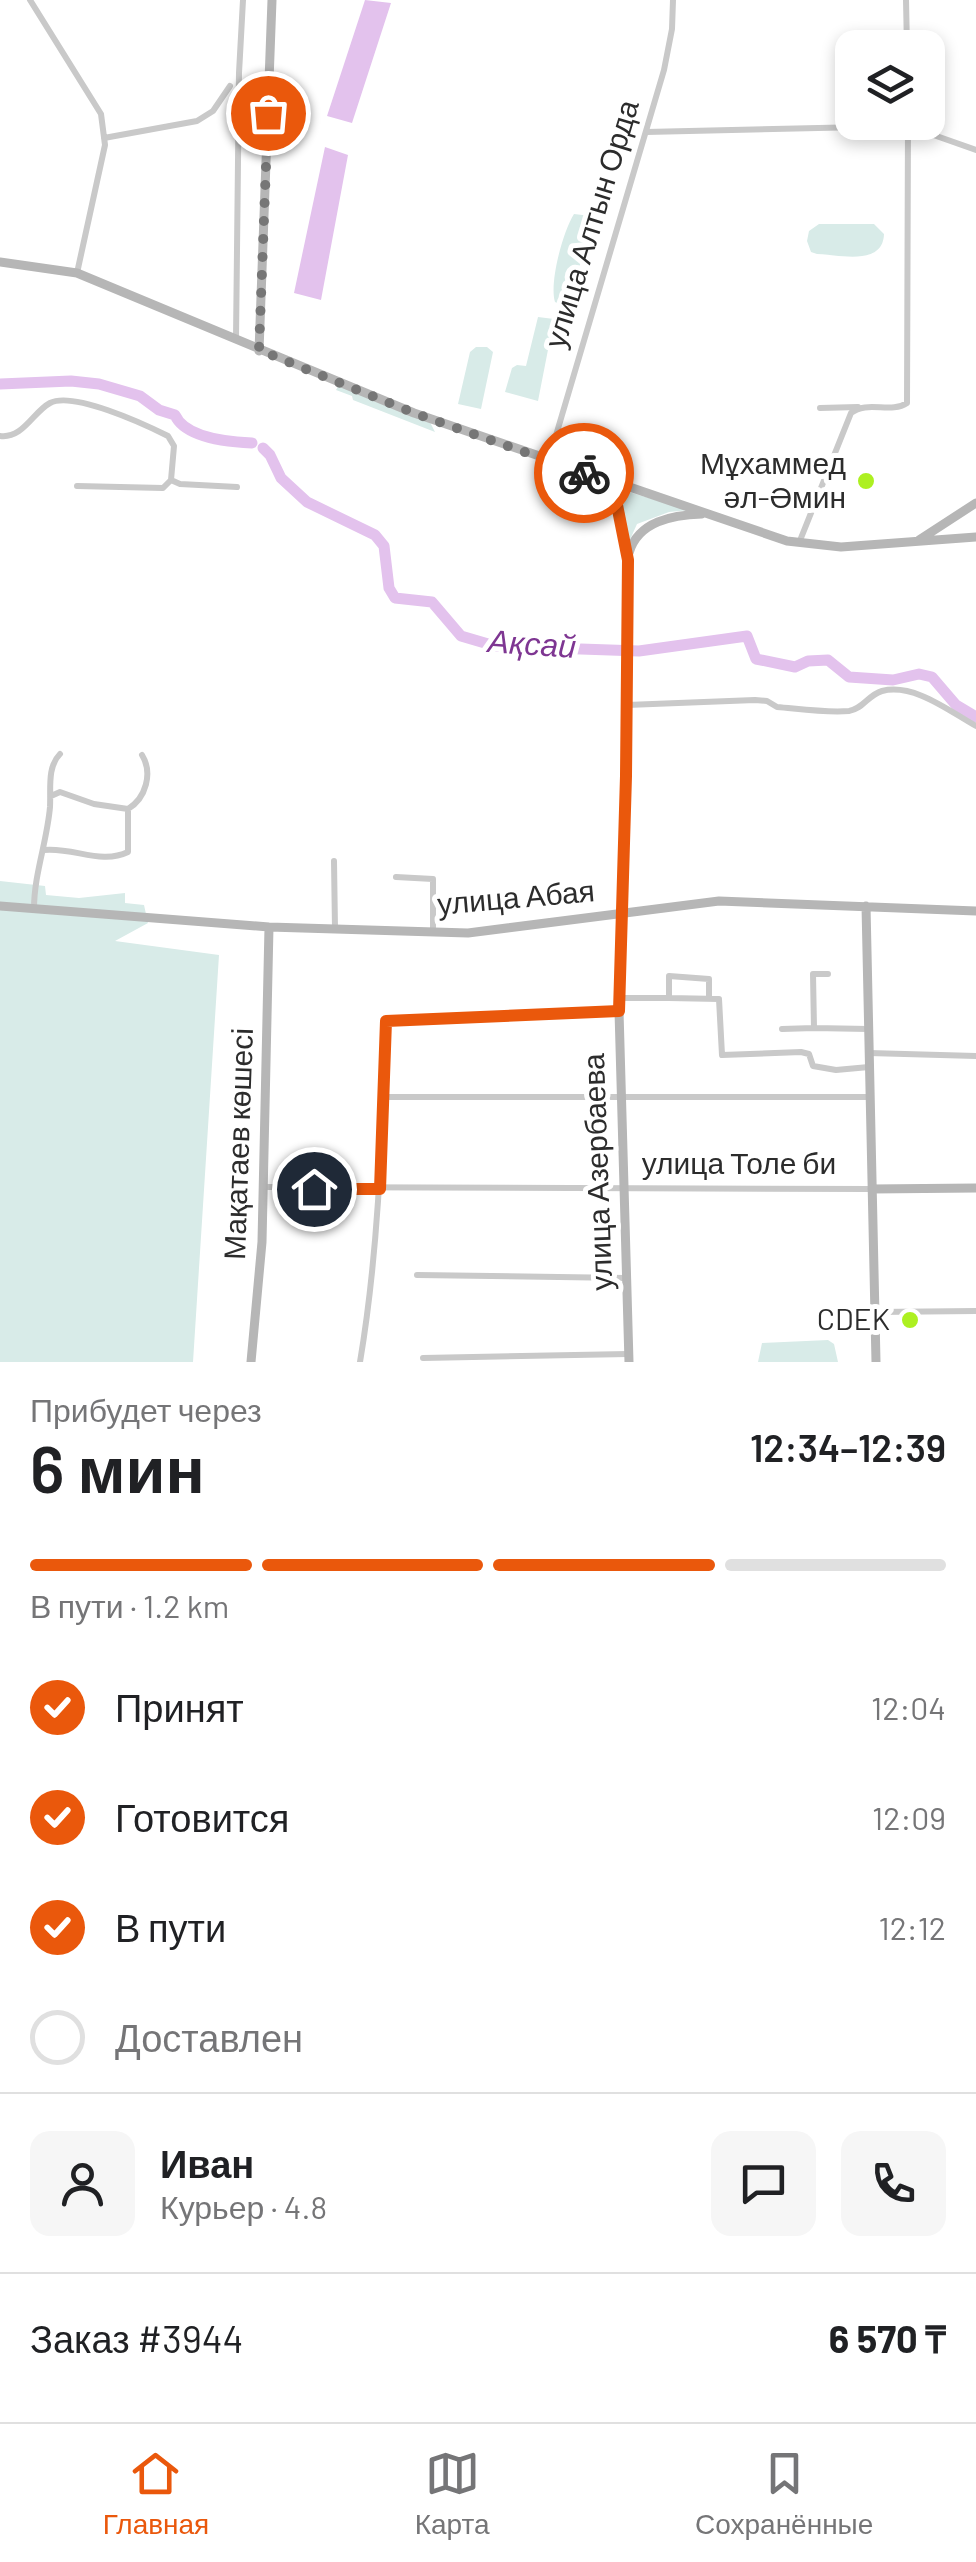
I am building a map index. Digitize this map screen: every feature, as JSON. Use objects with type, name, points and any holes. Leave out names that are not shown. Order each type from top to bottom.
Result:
[{"type":"main road","points":[[259,350],[272,0]]},
{"type":"main road","points":[[0,262],[77,273],[397,406],[798,544],[841,548],[976,537]]},
{"type":"main road","name":"улица Азербаева","points":[[608,481],[620,514],[628,560],[619,998],[628,1358]]},
{"type":"main road","points":[[916,541],[976,503]]},
{"type":"main road","points":[[628,560],[630,546],[644,528],[682,514],[709,513]]},
{"type":"main road","name":"улица Абая","points":[[0,906],[269,927],[468,933],[719,901],[976,910]]},
{"type":"main road","points":[[866,906],[876,1362]]},
{"type":"main road","name":"Мақатаев көшесі","points":[[251,1362],[263,1187],[269,927]]},
{"type":"main road","name":"улица Толе би","points":[[872,1189],[976,1188]]},
{"type":"street","points":[[30,0],[101,114],[104,138],[77,273]]},
{"type":"street","points":[[236,341],[243,0]]},
{"type":"street","name":"улица Алтын Орда","points":[[548,461],[664,70],[673,0]]},
{"type":"street","points":[[906,0],[907,30]]},
{"type":"street","points":[[104,138],[197,121],[213,111],[230,86]]},
{"type":"street","points":[[646,132],[835,126]]},
{"type":"street","points":[[945,138],[976,150]]},
{"type":"street","points":[[820,408],[900,408],[907,403],[908,140]]},
{"type":"street","points":[[0,436],[16,433],[50,403],[65,399],[82,401],[168,436],[174,446],[171,480],[163,488],[77,486]]},
{"type":"street","points":[[798,544],[845,424],[860,407]]},
{"type":"street","points":[[171,480],[180,484],[237,487]]},
{"type":"street","points":[[627,705],[755,700],[767,701],[777,708],[848,711],[859,708],[872,695],[908,690],[976,726]]},
{"type":"street","points":[[34,909],[34,882],[44,850],[52,766],[60,754]]},
{"type":"street","points":[[44,850],[74,850],[114,859],[128,852],[128,809],[144,793],[148,763],[142,754]]},
{"type":"street","points":[[50,796],[60,792],[94,804],[128,809]]},
{"type":"street","points":[[334,861],[335,929]]},
{"type":"street","points":[[396,876],[432,880],[434,932]]},
{"type":"street","points":[[814,1028],[812,974],[828,974]]},
{"type":"street","points":[[669,998],[669,976],[709,979],[709,998]]},
{"type":"street","points":[[619,998],[719,999],[722,1054],[801,1052],[809,1054],[813,1066],[836,1070],[869,1067]]},
{"type":"street","points":[[360,1362],[369,1318],[380,1189],[386,1021],[619,1011]]},
{"type":"street","points":[[782,1030],[868,1029]]},
{"type":"street","points":[[869,1053],[976,1056]]},
{"type":"street","points":[[384,1097],[870,1096]]},
{"type":"street","name":"улица Толе би","points":[[263,1187],[872,1189]]},
{"type":"street","points":[[417,1275],[626,1278]]},
{"type":"street","points":[[875,1312],[976,1311]]},
{"type":"street","points":[[423,1358],[628,1358]]},
{"type":"shaded area","points":[[365,0],[391,3],[352,123],[327,116]]},
{"type":"shaded area","points":[[325,147],[348,155],[321,300],[294,293]]},
{"type":"shaded area","points":[[574,214],[591,216],[570,309],[555,302],[554,283],[562,244]]},
{"type":"shaded area","points":[[819,224],[874,224],[884,234],[882,244],[869,255],[817,254],[811,252],[807,241],[809,231]]},
{"type":"shaded area","points":[[538,317],[554,319],[538,401],[505,392],[512,368],[526,366]]},
{"type":"shaded area","points":[[476,347],[487,347],[493,352],[481,409],[458,404],[470,352]]},
{"type":"shaded area","points":[[339,385],[430,422],[435,432],[353,400],[336,390]]},
{"type":"shaded area","points":[[619,489],[689,510],[669,512],[637,524],[628,544]]},
{"type":"shaded area","points":[[0,881],[45,886],[46,895],[79,898],[125,893],[125,903],[144,905],[148,923],[115,941],[219,955],[193,1362],[0,1362]]},
{"type":"shaded area","points":[[828,1340],[834,1344],[838,1362],[758,1362],[762,1343]]},
{"type":"waterway","name":"Ақсай","points":[[0,384],[99,384],[140,396],[159,410],[175,415],[198,434],[252,443]]},
{"type":"waterway","name":"Ақсай","points":[[263,448],[281,478],[307,502],[375,535],[384,546],[389,588],[395,598],[432,602],[461,636],[495,646],[639,651],[747,636],[756,659],[795,667],[808,661],[828,660],[849,677],[932,677],[956,705],[976,717]]},
{"type":"way so far","points":[[268,113],[259,350],[414,413],[584,473]]},
{"type":"place","name":"Мұхаммед әл-Әмин","points":[[866,481]]},
{"type":"place","name":"CDEK","points":[[910,1320]]},
{"type":"route","points":[[314,1189],[380,1189],[386,1021],[619,1011],[628,560],[614,490],[608,481],[584,473]]}]
